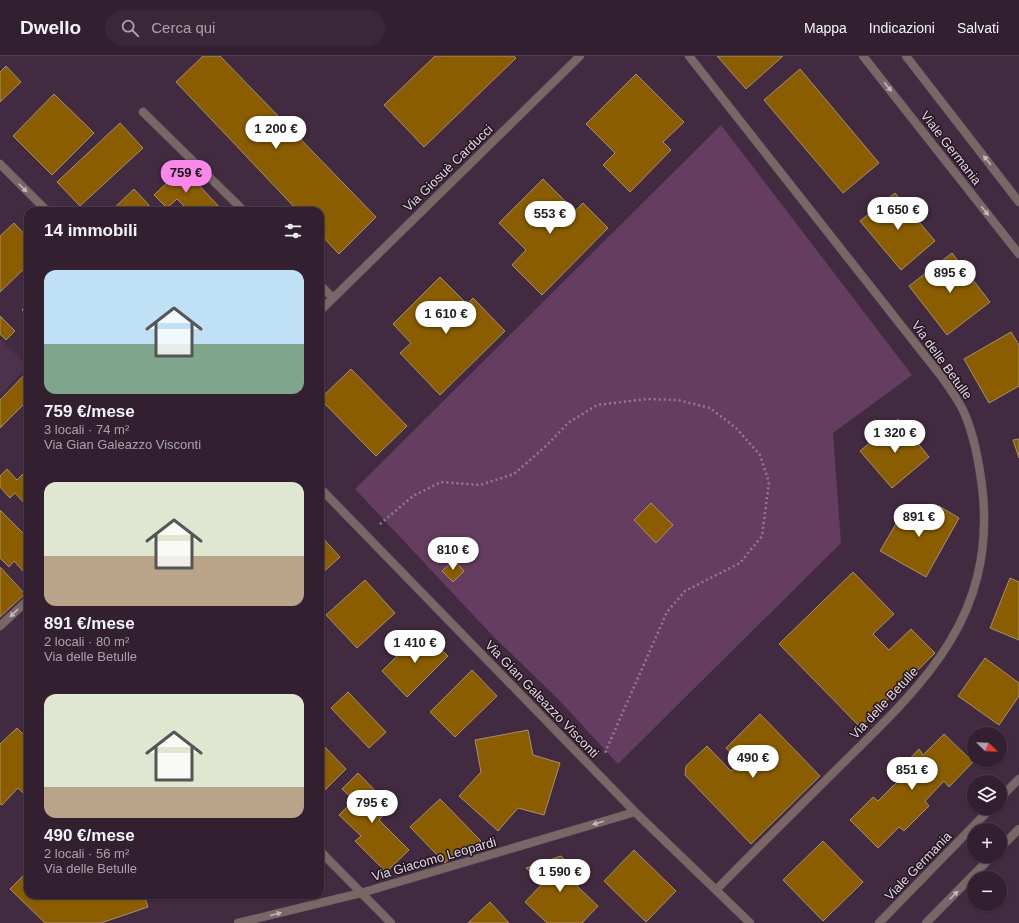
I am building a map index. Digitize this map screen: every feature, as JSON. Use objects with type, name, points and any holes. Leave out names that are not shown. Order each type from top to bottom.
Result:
[{"type":"street","name":"Via Giosuè Carducci","points":[[324,307],[579,56]]},
{"type":"street","name":"Via delle Betulle","points":[[689,56],[941,376],[959,403],[970,429],[975,447],[984,510],[983,546],[980,569],[975,587],[957,629],[937,663],[900,707],[716,890]]},
{"type":"street","name":"Viale Germania","points":[[864,56],[1019,254]]},
{"type":"street","name":"Viale Germania","points":[[906,56],[1019,202]]},
{"type":"street","points":[[143,112],[240,207]]},
{"type":"street","points":[[0,164],[43,207]]},
{"type":"street","points":[[324,289],[333,298]]},
{"type":"street","name":"Via Gian Galeazzo Visconti","points":[[324,492],[635,812],[750,923]]},
{"type":"street","points":[[0,626],[24,604]]},
{"type":"street","points":[[1007,791],[1019,779]]},
{"type":"street","name":"Via Giacomo Leopardi","points":[[238,923],[361,893],[635,812]]},
{"type":"street","name":"Viale Germania","points":[[879,923],[983,815]]},
{"type":"street","points":[[1007,841],[1019,829]]},
{"type":"street","points":[[324,855],[391,923]]},
{"type":"street","points":[[926,923],[985,863]]},
{"type":"path","points":[[367,537],[413,496],[441,482],[480,485],[514,474],[546,446],[568,423],[597,405],[646,399],[678,400],[710,408],[741,433],[760,455],[768,482],[762,536],[740,563],[685,592],[667,612],[597,772]]},
{"type":"shaded area","points":[[721,125],[912,375],[833,433],[841,543],[618,764],[558,699],[491,634],[355,489]]},
{"type":"shaded area","points":[[0,339],[24,362],[24,370],[0,395]]},
{"type":"building","points":[[203,56],[220,56],[376,217],[339,254],[324,238],[324,207],[294,207],[176,82]]},
{"type":"building","points":[[435,56],[514,56],[516,58],[424,147],[384,105]]},
{"type":"building","points":[[717,56],[783,56],[746,89]]},
{"type":"building","points":[[6,66],[21,82],[0,102],[0,72]]},
{"type":"building","points":[[800,69],[879,163],[843,193],[764,100]]},
{"type":"building","points":[[636,74],[684,122],[663,142],[671,150],[630,192],[603,165],[615,153],[586,124]]},
{"type":"building","points":[[54,94],[94,133],[52,175],[13,136]]},
{"type":"building","points":[[120,123],[143,148],[80,206],[57,182]]},
{"type":"building","points":[[183,168],[219,207],[185,207],[177,199],[168,207],[166,207],[154,195]]},
{"type":"building","points":[[543,179],[575,211],[583,203],[608,228],[542,295],[512,265],[526,250],[499,223]]},
{"type":"building","points":[[134,189],[149,205],[147,207],[115,207]]},
{"type":"building","points":[[895,193],[935,241],[901,270],[860,221]]},
{"type":"building","points":[[14,223],[24,234],[24,269],[0,292],[0,236]]},
{"type":"building","points":[[952,253],[990,302],[947,335],[909,286]]},
{"type":"building","points":[[440,277],[467,304],[473,298],[505,331],[440,395],[400,353],[411,343],[393,324]]},
{"type":"building","points":[[0,316],[15,331],[6,340],[0,334]]},
{"type":"building","points":[[1011,332],[1019,345],[1019,386],[989,403],[964,359]]},
{"type":"building","points":[[351,369],[407,426],[376,456],[324,403],[324,395]]},
{"type":"building","points":[[24,375],[24,404],[0,428],[0,400]]},
{"type":"building","points":[[898,419],[929,457],[892,488],[860,451]]},
{"type":"building","points":[[1019,439],[1019,458],[1013,440]]},
{"type":"building","points":[[7,469],[17,480],[24,473],[24,503],[15,493],[10,498],[0,487],[0,476]]},
{"type":"building","points":[[651,503],[673,525],[656,543],[634,520]]},
{"type":"building","points":[[907,505],[932,519],[939,506],[959,518],[926,577],[880,551]]},
{"type":"building","points":[[0,510],[24,534],[24,572],[14,561],[9,567],[0,558]]},
{"type":"building","points":[[324,539],[340,557],[324,571]]},
{"type":"building","points":[[454,560],[464,571],[453,582],[442,571]]},
{"type":"building","points":[[0,567],[24,593],[24,595],[0,617]]},
{"type":"building","points":[[853,572],[894,614],[873,634],[889,650],[911,629],[935,653],[860,727],[779,644]]},
{"type":"building","points":[[1010,578],[1019,582],[1019,640],[990,628]]},
{"type":"building","points":[[365,580],[395,613],[357,648],[326,615]]},
{"type":"building","points":[[422,631],[448,656],[407,697],[382,671]]},
{"type":"building","points":[[985,658],[1019,683],[1019,696],[999,725],[958,696]]},
{"type":"building","points":[[472,670],[497,696],[455,737],[430,712]]},
{"type":"building","points":[[348,692],[386,732],[369,748],[331,708]]},
{"type":"building","points":[[760,714],[820,776],[751,844],[685,775],[686,766],[707,746],[731,771],[740,763],[726,748]]},
{"type":"building","points":[[17,728],[24,735],[24,794],[18,788],[2,805],[0,804],[0,744]]},
{"type":"building","points":[[528,730],[533,755],[560,763],[544,815],[518,808],[498,831],[459,796],[481,772],[475,740]]},
{"type":"building","points":[[944,734],[967,756],[968,767],[949,787],[944,781],[925,801],[929,806],[904,831],[899,827],[878,848],[850,820],[873,797],[878,801],[900,779],[895,774],[919,749],[923,755]]},
{"type":"building","points":[[324,746],[346,769],[324,791]]},
{"type":"building","points":[[358,773],[391,807],[379,820],[409,850],[386,872],[355,841],[361,836],[339,815],[354,800],[342,789]]},
{"type":"building","points":[[440,799],[481,841],[467,854],[462,847],[445,863],[410,827]]},
{"type":"building","points":[[823,841],[863,882],[823,921],[783,880]]},
{"type":"building","points":[[634,850],[676,891],[646,922],[604,881]]},
{"type":"building","points":[[561,856],[584,879],[577,886],[598,906],[582,923],[547,923],[525,902],[542,884],[526,868]]},
{"type":"building","points":[[24,875],[24,899],[145,899],[148,907],[101,923],[45,923],[10,889]]},
{"type":"building","points":[[490,902],[509,923],[468,923]]}]
